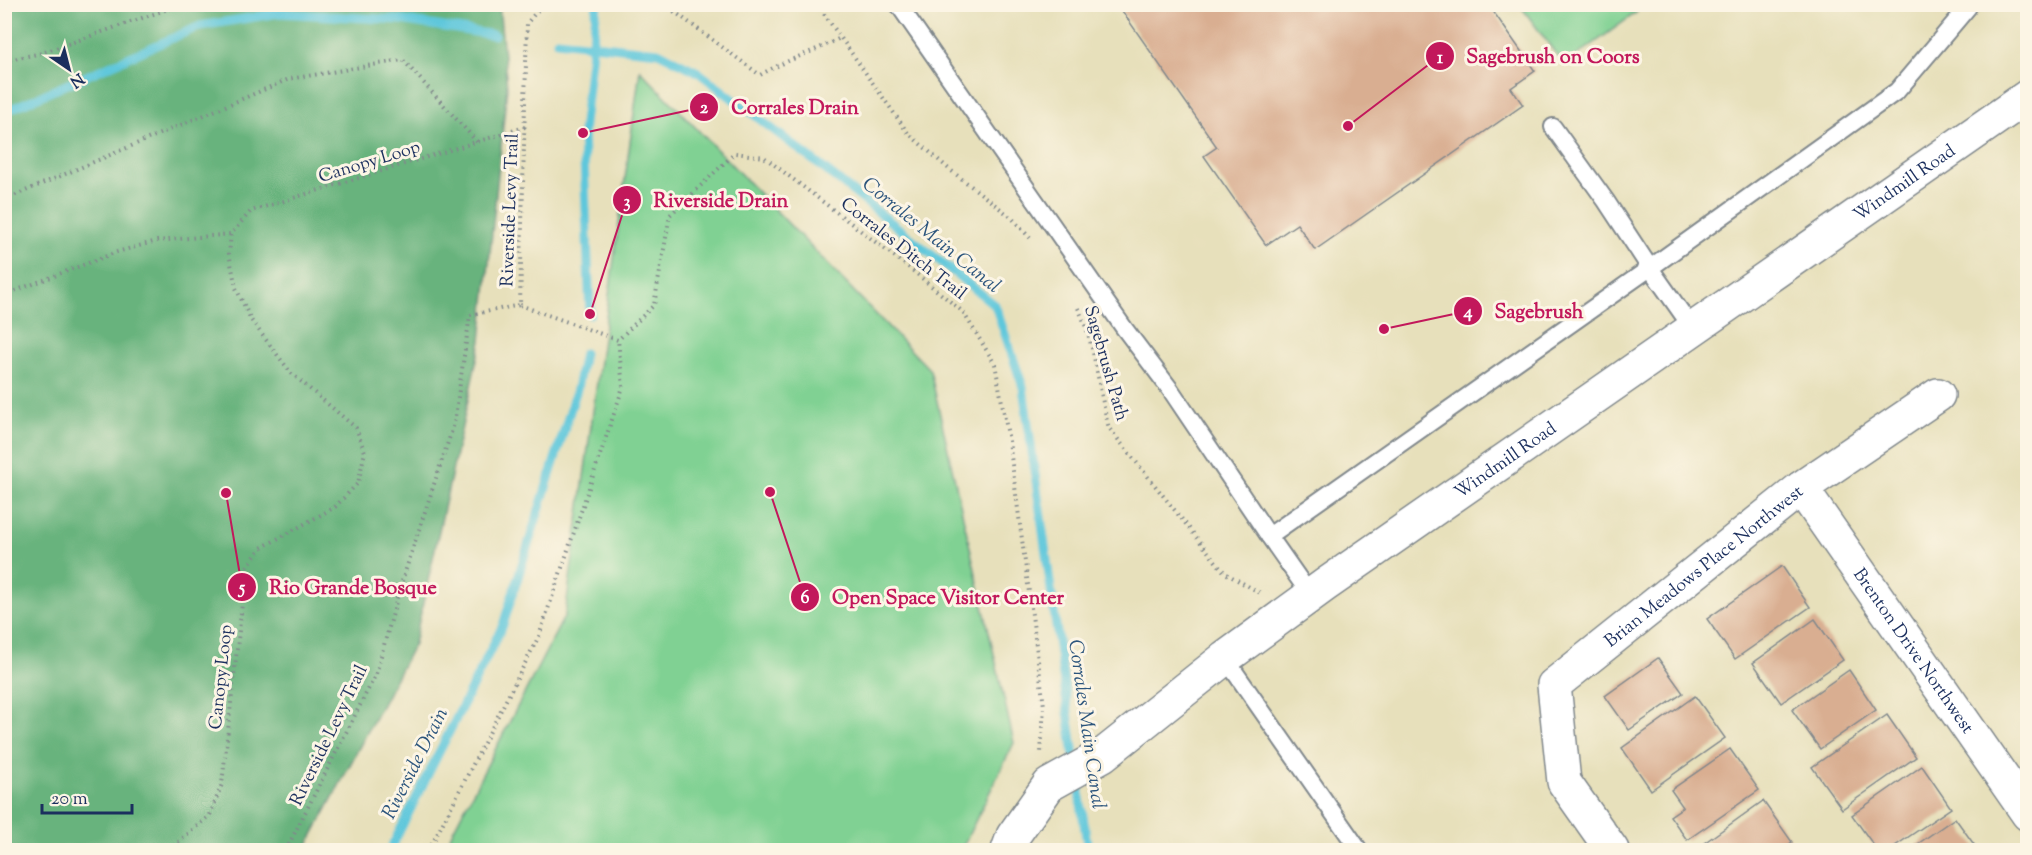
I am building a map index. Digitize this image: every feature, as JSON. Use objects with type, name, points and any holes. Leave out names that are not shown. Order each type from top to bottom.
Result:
[{"type":"street","name":"Windmill Road","points":[[1008,850],[1013,836],[1043,794],[1103,755],[1225,658],[2028,96]]},
{"type":"street","name":"Brian Meadows Place Northwest","points":[[1612,850],[1564,782],[1554,685],[1801,488],[1938,395]]},
{"type":"street","name":"Brenton Drive Northwest","points":[[1801,488],[2028,814]]},
{"type":"lane","points":[[898,4],[1118,319],[1170,388],[1311,596]]},
{"type":"lane","points":[[1269,536],[1897,91],[1968,7],[1967,4]]},
{"type":"lane","points":[[1553,127],[1693,329]]},
{"type":"lane","points":[[1225,658],[1359,850]]},
{"type":"path","points":[[4,61],[42,53],[182,4]]},
{"type":"path","name":"Riverside Levy Trail","points":[[286,850],[376,674],[401,584],[453,424],[471,315],[520,305],[527,23],[543,4]]},
{"type":"path","points":[[664,4],[760,75],[783,62],[816,51],[840,38]]},
{"type":"path","points":[[817,4],[908,133],[949,169],[1011,217],[1033,242]]},
{"type":"path","points":[[4,200],[289,79],[403,60],[477,142]]},
{"type":"path","name":"Canopy Loop","points":[[169,850],[210,815],[222,784],[246,568],[261,548],[335,507],[358,483],[365,452],[356,428],[291,373],[251,320],[236,288],[229,254],[231,234],[251,211],[525,127]]},
{"type":"path","name":"Corrales Ditch Trail","points":[[618,340],[654,305],[670,215],[735,153],[764,157],[907,266],[963,312],[995,364],[1009,441],[1044,706],[1043,794]]},
{"type":"path","points":[[4,296],[117,252],[157,241],[231,234]]},
{"type":"path","name":"Sagebrush Path","points":[[1076,304],[1095,360],[1101,400],[1109,428],[1225,573],[1266,596],[1284,615]]},
{"type":"path","points":[[429,850],[539,636],[624,387],[618,340],[520,305]]},
{"type":"green space","points":[[5,4],[499,5],[507,87],[481,341],[414,644],[305,850],[5,850]]},
{"type":"green space","points":[[1520,5],[1632,5],[1637,12],[1564,65]]},
{"type":"green space","points":[[640,70],[930,370],[1014,743],[961,850],[443,850],[565,615]]},
{"type":"building","points":[[1132,4],[1488,4],[1535,71],[1511,88],[1523,105],[1315,250],[1297,224],[1266,245],[1204,156],[1217,147],[1122,11]]},
{"type":"building","points":[[1782,566],[1810,607],[1735,659],[1707,619]]},
{"type":"building","points":[[1815,619],[1843,660],[1781,703],[1753,663]]},
{"type":"building","points":[[1658,658],[1683,693],[1629,730],[1605,696]]},
{"type":"building","points":[[1849,670],[1876,710],[1820,749],[1792,710]]},
{"type":"building","points":[[1695,696],[1725,738],[1651,790],[1622,748]]},
{"type":"building","points":[[1887,715],[1916,757],[1842,809],[1812,767]]},
{"type":"building","points":[[1730,749],[1759,790],[1687,840],[1670,816],[1683,807],[1671,790]]},
{"type":"building","points":[[1922,766],[1951,808],[1889,850],[1877,850],[1852,815]]},
{"type":"building","points":[[1763,801],[1792,842],[1781,850],[1699,850],[1697,848]]},
{"type":"building","points":[[1955,818],[1978,850],[1909,850]]},
{"type":"waterway","points":[[590,314],[583,133],[597,4]]},
{"type":"waterway","points":[[4,112],[200,26],[279,13],[400,20],[494,35]]},
{"type":"waterway","name":"Corrales Main Canal","points":[[557,41],[658,52],[698,72],[995,305],[1023,387],[1075,763]]},
{"type":"waterway","name":"Riverside Drain","points":[[390,850],[503,625],[577,389],[584,353]]},
{"type":"waterway","name":"Corrales Main Canal","points":[[1077,777],[1088,850]]},
{"type":"place","name":"Sagebrush on Coors","points":[[1348,126]]},
{"type":"place","name":"Corrales Drain","points":[[583,133]]},
{"type":"place","name":"Riverside Drain","points":[[590,314]]},
{"type":"place","name":"Sagebrush","points":[[1384,329]]},
{"type":"place","name":"Open Space Visitor Center","points":[[770,492]]},
{"type":"place","name":"Rio Grande Bosque","points":[[226,493]]}]
